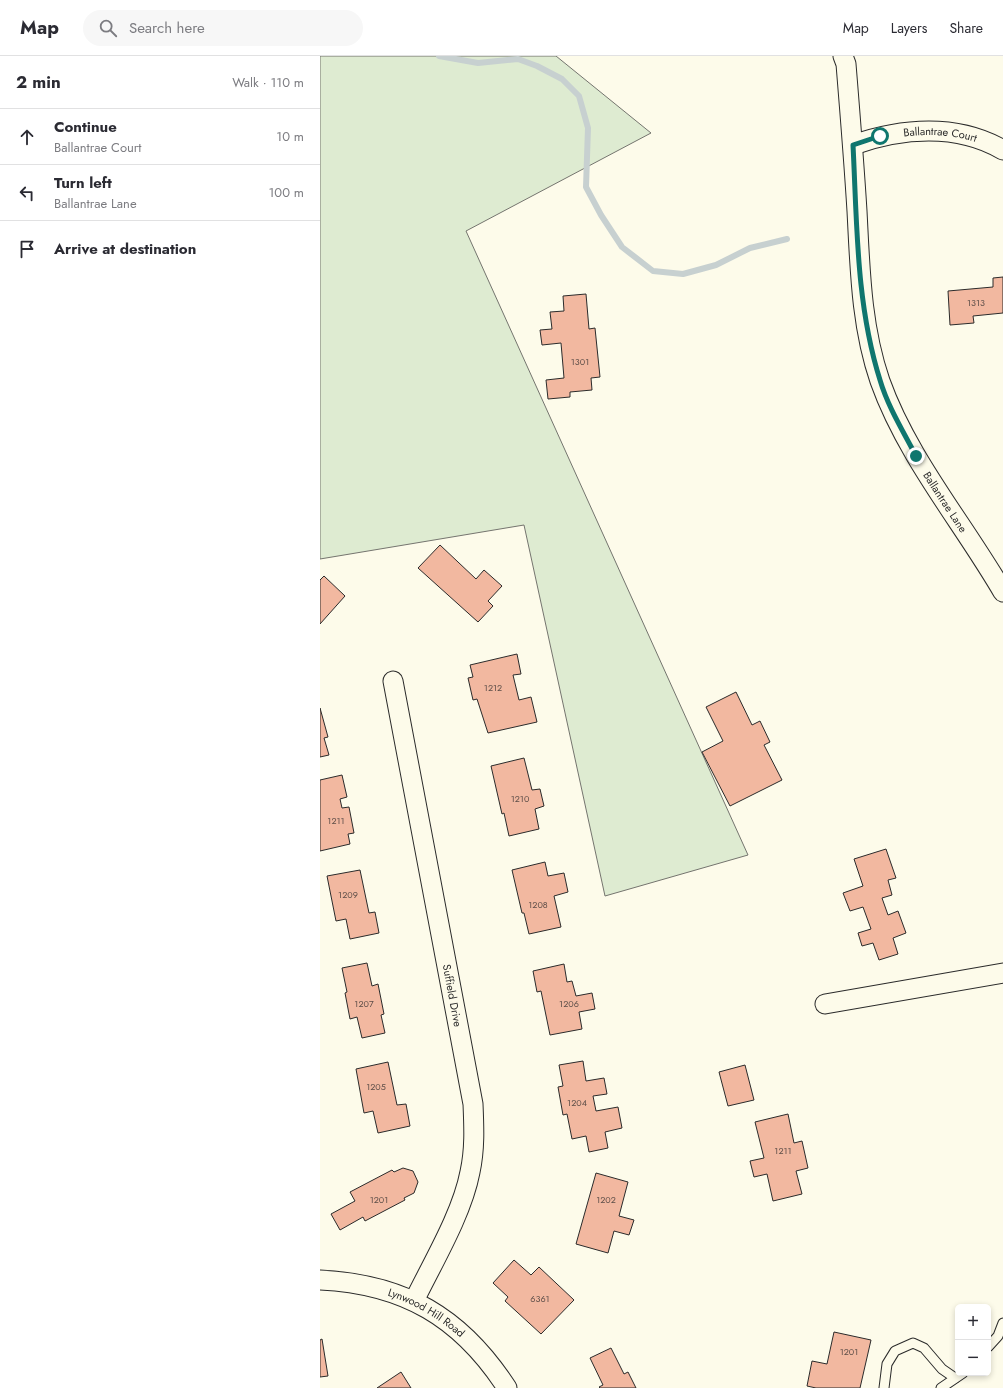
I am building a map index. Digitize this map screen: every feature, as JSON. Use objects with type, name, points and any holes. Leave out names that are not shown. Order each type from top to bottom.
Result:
[{"type":"street","name":"Ballantrae Lane","points":[[843,56],[846,64],[853,145],[861,294],[868,339],[880,381],[896,419],[916,456],[1003,592]]},
{"type":"street","name":"Ballantrae Court","points":[[853,145],[880,136],[910,131],[938,131],[968,136],[1003,150]]},
{"type":"street","name":"Suffield Drive","points":[[393,681],[474,1104],[474,1139],[470,1172],[460,1205],[414,1301]]},
{"type":"street","points":[[825,1004],[1003,973]]},
{"type":"street","name":"Lynwood Hill Road","points":[[320,1280],[347,1281],[381,1288],[414,1301],[443,1318],[468,1338],[490,1363],[507,1388]]},
{"type":"lane","points":[[991,1344],[998,1336],[1003,1323]]},
{"type":"lane","points":[[884,1388],[887,1364],[895,1351],[914,1343],[924,1348],[942,1369],[955,1374]]},
{"type":"lane","points":[[941,1388],[959,1376]]},
{"type":"green space","points":[[320,56],[556,56],[651,133],[466,231],[748,855],[605,896],[524,525],[320,559]]},
{"type":"building","points":[[1003,277],[1003,313],[973,316],[974,323],[950,325],[948,291],[993,287],[993,278]]},
{"type":"building","points":[[586,294],[589,329],[595,328],[600,377],[591,378],[592,390],[570,392],[570,397],[548,399],[546,380],[564,378],[561,343],[542,345],[540,330],[552,329],[550,312],[564,311],[563,296]]},
{"type":"building","points":[[440,545],[476,579],[484,570],[502,586],[488,601],[493,606],[478,622],[418,568]]},
{"type":"building","points":[[324,576],[345,596],[320,624],[320,580]]},
{"type":"building","points":[[517,654],[521,674],[513,675],[519,700],[531,697],[537,722],[488,733],[477,699],[473,700],[468,678],[473,677],[470,665]]},
{"type":"building","points":[[736,692],[752,725],[760,721],[770,742],[764,745],[782,780],[730,806],[702,752],[723,741],[706,707]]},
{"type":"building","points":[[320,708],[328,737],[324,738],[329,755],[320,757]]},
{"type":"building","points":[[524,758],[532,790],[540,789],[544,806],[535,809],[539,829],[509,836],[504,813],[502,814],[491,766]]},
{"type":"building","points":[[342,775],[347,797],[340,799],[342,808],[349,807],[354,833],[348,834],[350,844],[320,851],[320,780]]},
{"type":"building","points":[[886,849],[896,878],[888,880],[892,895],[882,898],[888,915],[898,911],[906,933],[893,938],[898,954],[879,960],[873,943],[862,946],[858,933],[871,929],[863,907],[850,911],[843,893],[863,886],[854,859]]},
{"type":"building","points":[[545,862],[548,876],[564,873],[568,892],[554,896],[561,927],[529,934],[524,913],[522,913],[512,870]]},
{"type":"building","points":[[360,870],[369,913],[375,912],[379,933],[350,939],[346,919],[336,921],[327,876]]},
{"type":"building","points":[[367,963],[372,986],[378,984],[384,1014],[381,1015],[385,1033],[362,1038],[357,1017],[350,1019],[345,993],[347,992],[342,968]]},
{"type":"building","points":[[564,964],[567,982],[572,981],[576,996],[592,993],[595,1009],[579,1012],[582,1029],[550,1035],[541,991],[537,992],[533,971]]},
{"type":"building","points":[[583,1061],[586,1081],[604,1078],[607,1094],[593,1096],[596,1111],[618,1107],[622,1128],[605,1132],[608,1148],[589,1152],[586,1136],[572,1139],[567,1114],[563,1115],[558,1087],[563,1086],[559,1065]]},
{"type":"building","points":[[388,1062],[397,1105],[406,1104],[410,1126],[378,1133],[373,1111],[364,1113],[356,1069]]},
{"type":"building","points":[[745,1065],[754,1100],[728,1106],[719,1072]]},
{"type":"building","points":[[788,1114],[794,1143],[802,1141],[808,1168],[796,1171],[802,1194],[773,1201],[767,1174],[754,1177],[750,1161],[764,1158],[755,1122]]},
{"type":"building","points":[[403,1168],[413,1171],[418,1182],[414,1193],[404,1198],[405,1200],[365,1221],[363,1217],[340,1230],[331,1214],[355,1201],[350,1192],[392,1170],[394,1172]]},
{"type":"building","points":[[596,1173],[628,1182],[619,1216],[634,1220],[629,1235],[614,1231],[608,1253],[576,1244]]},
{"type":"building","points":[[514,1260],[531,1275],[539,1267],[574,1300],[541,1334],[505,1301],[508,1297],[493,1283]]},
{"type":"building","points":[[834,1332],[871,1340],[860,1388],[816,1388],[807,1386],[812,1361],[827,1364]]},
{"type":"building","points":[[322,1339],[328,1376],[320,1377],[320,1340]]},
{"type":"building","points":[[611,1348],[624,1374],[628,1372],[636,1388],[599,1387],[603,1385],[590,1358]]},
{"type":"building","points":[[401,1372],[411,1388],[377,1388]]},
{"type":"waterway","points":[[439,56],[478,63],[518,59],[537,66],[562,79],[579,96],[588,128],[586,187],[601,215],[622,247],[653,271],[683,274],[716,265],[750,248],[787,239]]},
{"type":"route","points":[[880,136],[853,145],[861,294],[868,339],[880,381],[896,419],[916,456]]}]
